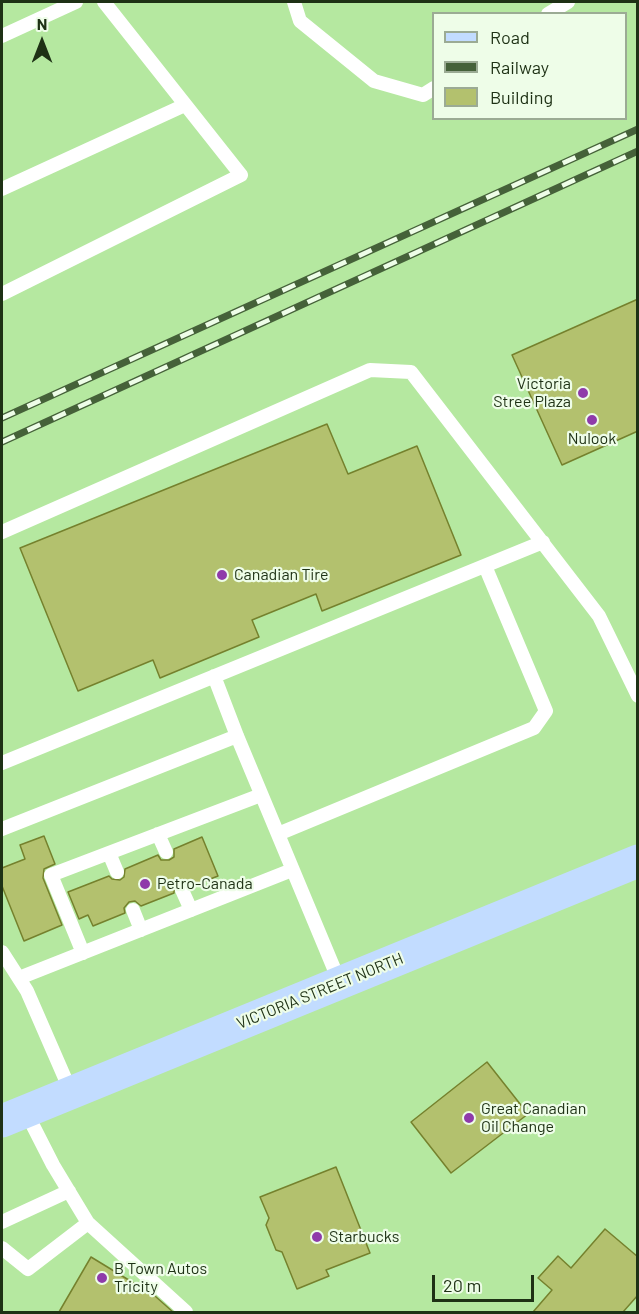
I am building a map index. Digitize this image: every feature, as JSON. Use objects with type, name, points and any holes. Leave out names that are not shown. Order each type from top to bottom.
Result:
[{"type":"main road","name":"VICTORIA STREET NORTH","points":[[13,1116],[638,861]]},
{"type":"lane","points":[[2,34],[76,2]]},
{"type":"lane","points":[[2,294],[241,175],[104,2]]},
{"type":"lane","points":[[294,2],[300,21],[374,81],[423,95],[432,89]]},
{"type":"lane","points":[[551,12],[568,2]]},
{"type":"lane","points":[[2,189],[185,105]]},
{"type":"lane","points":[[2,532],[370,370],[411,372],[599,616],[638,696]]},
{"type":"lane","points":[[2,763],[543,542]]},
{"type":"lane","points":[[278,834],[534,728],[546,711],[485,566]]},
{"type":"lane","points":[[214,676],[340,983]]},
{"type":"lane","points":[[2,829],[237,736]]},
{"type":"lane","points":[[82,953],[51,875],[261,795]]},
{"type":"lane","points":[[158,834],[166,852]]},
{"type":"lane","points":[[109,853],[117,872]]},
{"type":"lane","points":[[19,978],[292,870]]},
{"type":"lane","points":[[182,890],[191,910]]},
{"type":"lane","points":[[133,910],[141,930]]},
{"type":"lane","points":[[2,952],[27,991],[71,1092]]},
{"type":"lane","points":[[13,1116],[69,1191],[88,1223],[186,1312]]},
{"type":"lane","points":[[2,1222],[69,1191]]},
{"type":"lane","points":[[2,1248],[28,1269],[88,1223]]},
{"type":"building","name":"Victoria Stree Plaza","points":[[638,299],[638,431],[562,465],[512,355]]},
{"type":"building","name":"Canadian Tire","points":[[327,424],[348,474],[417,446],[461,555],[322,611],[316,594],[252,620],[259,637],[160,678],[153,660],[78,691],[20,548]]},
{"type":"building","points":[[44,836],[55,864],[44,869],[43,878],[62,925],[24,941],[2,886],[2,868],[25,859],[20,845]]},
{"type":"building","points":[[202,837],[218,876],[190,887],[187,882],[179,882],[174,885],[174,893],[141,906],[135,901],[129,902],[124,908],[125,913],[93,926],[88,915],[79,919],[68,892],[109,876],[120,880],[124,877],[125,869],[158,855],[161,860],[169,860],[174,857],[174,849]]},
{"type":"building","name":"Great Canadian Oil Change","points":[[487,1062],[528,1114],[451,1173],[411,1122]]},
{"type":"building","name":"Starbucks","points":[[336,1167],[370,1253],[326,1270],[329,1276],[297,1289],[282,1252],[276,1250],[266,1225],[269,1218],[260,1197]]},
{"type":"building","points":[[605,1229],[638,1257],[638,1295],[623,1312],[533,1312],[552,1290],[538,1278],[558,1256],[571,1268]]},
{"type":"building","name":"B Town Autos Tricity","points":[[91,1257],[155,1296],[173,1312],[59,1312]]},
{"type":"railway","points":[[2,418],[638,129]]},
{"type":"railway","points":[[2,442],[638,151]]},
{"type":"place","name":"Victoria Stree Plaza","points":[[583,393]]},
{"type":"place","name":"Nulook","points":[[592,420]]},
{"type":"place","name":"Canadian Tire","points":[[222,575]]},
{"type":"place","name":"Petro-Canada","points":[[145,884]]},
{"type":"place","name":"Great Canadian Oil Change","points":[[469,1118]]},
{"type":"place","name":"Starbucks","points":[[317,1237]]},
{"type":"place","name":"B Town Autos Tricity","points":[[102,1278]]}]
